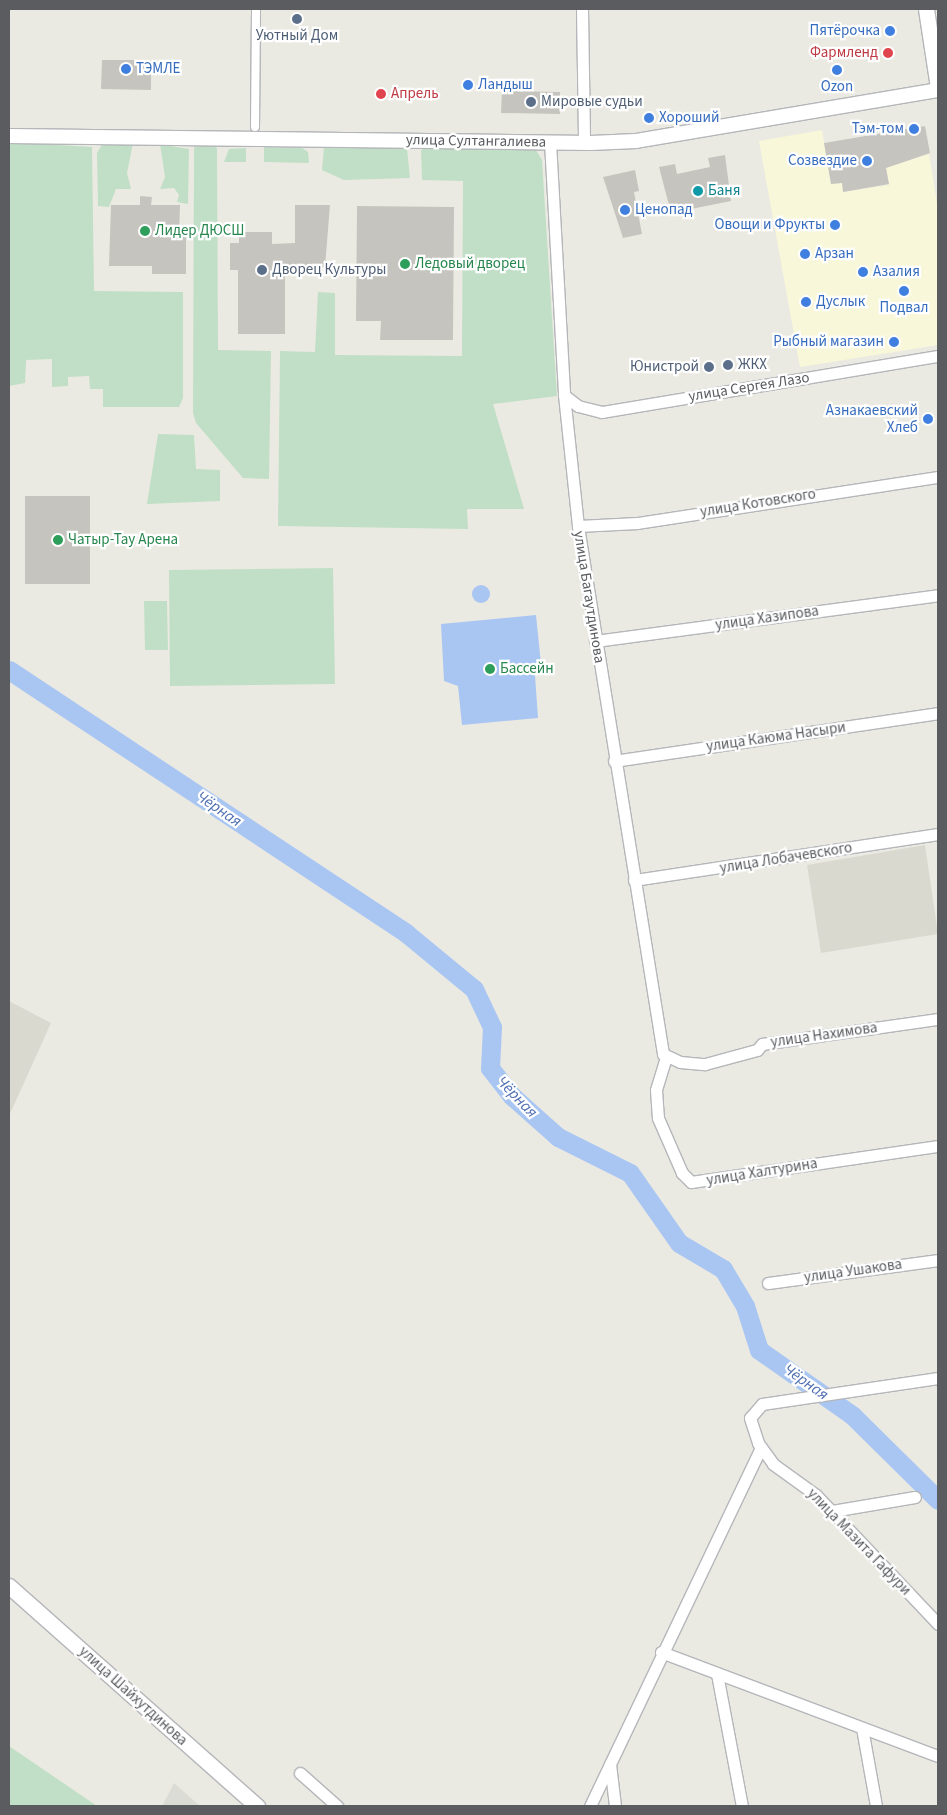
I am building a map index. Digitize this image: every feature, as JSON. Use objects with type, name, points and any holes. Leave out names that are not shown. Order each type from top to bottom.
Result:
[{"type":"main road","points":[[926,9],[938,89]]},
{"type":"main road","name":"улица Шайхутдинова","points":[[10,1589],[257,1806]]},
{"type":"street","points":[[255,127],[256,9]]},
{"type":"street","points":[[582,9],[584,143]]},
{"type":"street","name":"улица Султангалиева","points":[[9,136],[584,143],[636,141],[938,89]]},
{"type":"street","name":"улица Багаутдинова","points":[[550,142],[564,395],[578,526],[614,761],[663,1053]]},
{"type":"street","name":"улица Сергея Лазо","points":[[564,395],[578,406],[602,412],[938,356]]},
{"type":"street","name":"улица Котовского","points":[[578,526],[637,522],[938,476]]},
{"type":"street","name":"улица Хазипова","points":[[595,641],[938,595]]},
{"type":"street","name":"улица Каюма Насыри","points":[[614,761],[938,713]]},
{"type":"street","name":"улица Лобачевского","points":[[634,880],[938,834]]},
{"type":"street","name":"улица Нахимова","points":[[663,1053],[705,1064],[757,1050],[762,1044],[938,1019]]},
{"type":"street","name":"улица Халтурина","points":[[663,1053],[656,1090],[658,1118],[682,1174],[692,1182],[938,1146]]},
{"type":"street","name":"улица Ушакова","points":[[768,1283],[938,1260]]},
{"type":"street","name":"улица Мазита Гафури","points":[[938,1378],[783,1401],[758,1406],[751,1414],[761,1448],[777,1468],[832,1511],[938,1624]]},
{"type":"street","points":[[590,1806],[661,1652],[761,1448]]},
{"type":"street","points":[[832,1511],[915,1497]]},
{"type":"street","points":[[661,1652],[938,1756]]},
{"type":"street","points":[[717,1674],[742,1806]]},
{"type":"street","points":[[862,1728],[876,1806]]},
{"type":"street","points":[[610,1764],[615,1806]]},
{"type":"street","points":[[300,1773],[337,1806]]},
{"type":"shaded area","points":[[822,130],[831,184],[842,183],[844,192],[889,185],[886,168],[929,154],[938,210],[938,345],[800,367],[759,141]]},
{"type":"shaded area","points":[[9,142],[92,147],[94,291],[183,292],[183,398],[179,407],[103,407],[103,389],[90,389],[89,376],[68,377],[68,386],[52,387],[52,359],[26,360],[25,383],[9,386]]},
{"type":"shaded area","points":[[103,143],[133,143],[127,173],[131,189],[116,189],[109,207],[98,206],[97,153]]},
{"type":"shaded area","points":[[160,144],[189,149],[188,204],[177,202],[179,195],[174,188],[160,189],[165,177]]},
{"type":"shaded area","points":[[212,144],[217,148],[218,350],[271,351],[269,479],[243,478],[196,423],[193,413],[194,147]]},
{"type":"shaded area","points":[[264,147],[302,148],[308,152],[309,163],[264,162]]},
{"type":"shaded area","points":[[324,147],[407,148],[410,178],[344,180],[322,170]]},
{"type":"shaded area","points":[[427,147],[536,150],[542,160],[557,396],[493,404],[524,509],[467,509],[468,529],[278,526],[280,351],[315,352],[318,292],[335,293],[335,355],[462,356],[463,181],[422,180],[421,150]]},
{"type":"shaded area","points":[[246,148],[246,162],[224,162],[229,149]]},
{"type":"shaded area","points":[[158,434],[194,435],[196,469],[220,470],[220,501],[147,504]]},
{"type":"shaded area","points":[[333,568],[335,684],[170,686],[169,570]]},
{"type":"shaded area","points":[[144,601],[167,601],[168,650],[145,650]]},
{"type":"shaded area","points":[[925,845],[938,934],[821,953],[807,865]]},
{"type":"shaded area","points":[[9,1001],[51,1023],[9,1116]]},
{"type":"shaded area","points":[[9,1746],[97,1806],[9,1806]]},
{"type":"shaded area","points":[[174,1783],[200,1806],[162,1806]]},
{"type":"water","points":[[477,585],[485,585],[490,590],[488,601],[477,603],[472,598],[472,590]]},
{"type":"water","name":"Бассейн","points":[[536,615],[541,664],[535,675],[538,718],[462,725],[458,686],[444,681],[441,624]]},
{"type":"building","name":"ТЭМЛЕ","points":[[102,60],[151,60],[151,90],[101,89]]},
{"type":"building","name":"Мировые судьи","points":[[502,91],[560,92],[560,114],[501,113]]},
{"type":"building","name":"Созвездие","points":[[925,126],[930,153],[886,168],[889,184],[843,192],[842,183],[831,184],[824,143]]},
{"type":"building","name":"Баня","points":[[725,155],[731,201],[671,213],[659,167],[675,164],[677,174],[710,167],[708,158]]},
{"type":"building","name":"Ценопад","points":[[635,170],[639,191],[634,192],[642,234],[623,238],[603,177]]},
{"type":"building","name":"Лидер ДЮСШ","points":[[140,196],[152,197],[151,205],[180,205],[179,237],[186,237],[186,274],[152,274],[152,266],[109,266],[111,205],[140,205]]},
{"type":"building","name":"Дворец Культуры","points":[[295,205],[330,205],[325,267],[285,267],[285,334],[238,334],[238,270],[230,270],[230,243],[239,243],[239,232],[272,232],[272,244],[295,243]]},
{"type":"building","name":"Ледовый дворец","points":[[357,206],[454,207],[453,340],[380,340],[381,321],[356,321]]},
{"type":"building","name":"Чатыр-Тау Арена","points":[[25,496],[90,496],[90,584],[25,584]]},
{"type":"waterway","name":"Чёрная","points":[[9,670],[406,933],[474,989],[492,1027],[490,1068],[512,1096],[558,1137],[630,1173],[679,1243],[723,1269],[745,1306],[759,1350],[852,1415],[938,1500]]},
{"type":"place","name":"Уютный Дом","points":[[297,19]]},
{"type":"place","name":"Пятёрочка","points":[[890,31]]},
{"type":"place","name":"Фармленд","points":[[888,53]]},
{"type":"place","name":"ТЭМЛЕ","points":[[126,69]]},
{"type":"place","name":"Ozon","points":[[837,70]]},
{"type":"place","name":"Ландыш","points":[[468,85]]},
{"type":"place","name":"Апрель","points":[[381,94]]},
{"type":"place","name":"Мировые судьи","points":[[531,102]]},
{"type":"place","name":"Хороший","points":[[649,118]]},
{"type":"place","name":"Тэм-том","points":[[914,129]]},
{"type":"place","name":"Созвездие","points":[[867,161]]},
{"type":"place","name":"Баня","points":[[698,191]]},
{"type":"place","name":"Ценопад","points":[[625,210]]},
{"type":"place","name":"Овощи и Фрукты","points":[[835,225]]},
{"type":"place","name":"Лидер ДЮСШ","points":[[145,231]]},
{"type":"place","name":"Арзан","points":[[805,254]]},
{"type":"place","name":"Ледовый дворец","points":[[405,264]]},
{"type":"place","name":"Дворец Культуры","points":[[262,270]]},
{"type":"place","name":"Азалия","points":[[863,272]]},
{"type":"place","name":"Подвал","points":[[904,291]]},
{"type":"place","name":"Дуслык","points":[[806,302]]},
{"type":"place","name":"Рыбный магазин","points":[[894,342]]},
{"type":"place","name":"ЖКХ","points":[[728,365]]},
{"type":"place","name":"Юнистрой","points":[[709,367]]},
{"type":"place","name":"Азнакаевский Хлеб","points":[[928,419]]},
{"type":"place","name":"Чатыр-Тау Арена","points":[[58,540]]},
{"type":"place","name":"Бассейн","points":[[490,669]]}]
